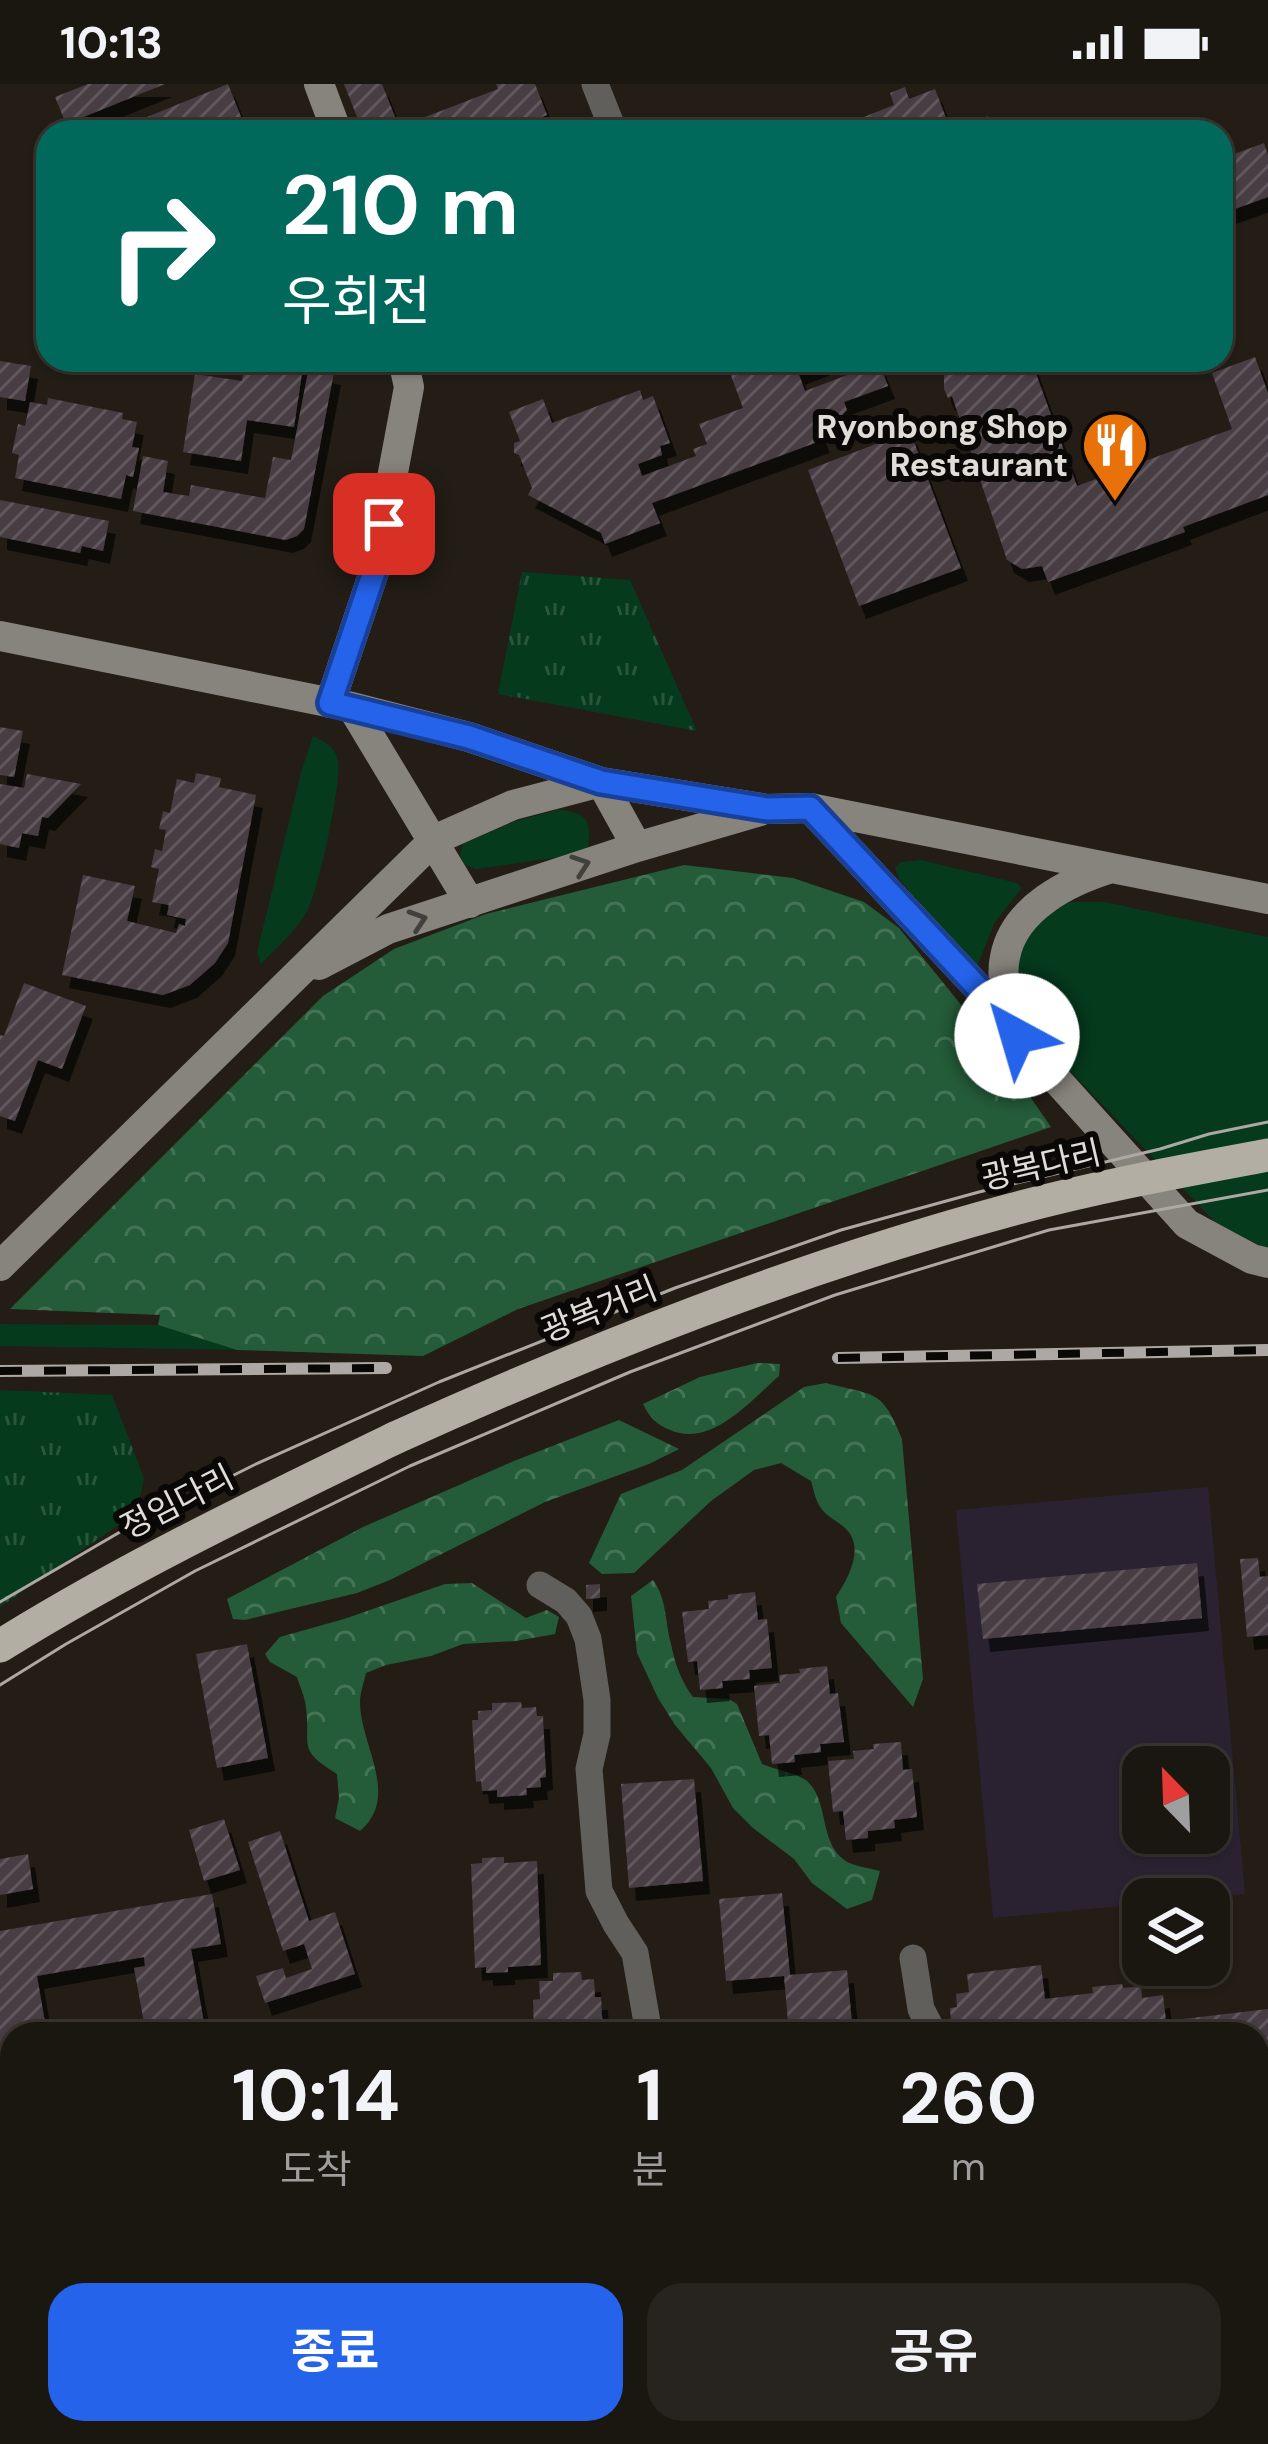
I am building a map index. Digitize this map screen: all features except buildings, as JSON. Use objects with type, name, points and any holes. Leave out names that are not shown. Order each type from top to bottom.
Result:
[{"type":"highway","name":"광복다리","points":[[836,1264],[1011,1210],[1268,1154]]},
{"type":"highway","name":"광복거리","points":[[395,1438],[640,1335],[836,1264]]},
{"type":"highway","name":"정임다리","points":[[0,1646],[76,1598],[395,1438]]},
{"type":"main road","points":[[319,84],[332,120]]},
{"type":"main road","points":[[406,372],[409,387],[375,569],[341,705],[434,840],[470,903]]},
{"type":"main road","points":[[0,637],[341,705],[469,737],[601,782],[767,809],[810,808],[1268,899]]},
{"type":"main road","points":[[0,1266],[434,840],[513,805],[601,782]]},
{"type":"main road","points":[[601,782],[637,847]]},
{"type":"main road","points":[[810,808],[995,1006],[1187,1224],[1268,1263]]},
{"type":"main road","points":[[292,978],[388,929],[767,809]]},
{"type":"main road","points":[[1017,1036],[1005,992],[1004,960],[1011,937],[1033,907],[1088,875],[1115,868]]},
{"type":"street","points":[[596,84],[610,120]]},
{"type":"street","points":[[540,1585],[566,1600],[588,1639],[597,1700],[589,1769],[599,1891],[635,1953],[647,2022]]},
{"type":"street","points":[[913,1958],[921,2009],[928,2022]]},
{"type":"shaded area","points":[[1208,1487],[1245,1894],[1230,1896],[1230,1878],[1122,1878],[1122,1906],[993,1918],[956,1510]]},
{"type":"green space","points":[[522,572],[630,580],[697,731],[498,694]]},
{"type":"green space","points":[[313,736],[332,748],[338,761],[324,857],[305,915],[261,964],[257,952]]},
{"type":"green space","points":[[557,810],[574,812],[588,823],[588,847],[576,855],[476,869],[465,865],[460,855],[463,844],[516,821]]},
{"type":"green space","points":[[921,860],[1022,888],[995,922],[978,964],[968,962],[899,879],[895,868],[901,862]]},
{"type":"green space","points":[[684,865],[793,878],[864,902],[899,928],[999,1052],[1051,1127],[518,1309],[423,1356],[237,1350],[158,1325],[160,1315],[10,1309],[323,996],[394,949],[486,914]]},
{"type":"green space","points":[[1105,902],[1268,937],[1268,1250],[1215,1222],[1023,1022],[1015,966],[1028,934],[1055,907]]},
{"type":"green space","points":[[0,1324],[158,1325],[237,1350],[0,1346]]},
{"type":"green space","points":[[757,1363],[780,1364],[779,1376],[743,1409],[700,1433],[665,1428],[643,1404],[700,1377]]},
{"type":"green space","points":[[826,1383],[875,1397],[889,1411],[902,1439],[923,1679],[913,1707],[841,1623],[836,1597],[853,1562],[851,1535],[821,1508],[811,1481],[781,1463],[754,1470],[711,1501],[634,1573],[602,1574],[589,1563],[621,1494],[682,1470],[804,1387]]},
{"type":"green space","points":[[0,1390],[112,1395],[144,1478],[137,1512],[0,1607]]},
{"type":"green space","points":[[619,1420],[679,1449],[545,1502],[357,1593],[233,1619],[227,1599],[363,1527]]},
{"type":"green space","points":[[653,1580],[677,1665],[693,1697],[729,1699],[737,1704],[762,1764],[807,1781],[819,1799],[835,1851],[851,1863],[880,1871],[872,1900],[847,1909],[812,1883],[794,1859],[733,1808],[711,1768],[675,1725],[637,1653],[631,1596]]},
{"type":"green space","points":[[472,1583],[526,1618],[547,1610],[559,1617],[555,1634],[463,1644],[366,1673],[360,1699],[362,1718],[378,1786],[372,1817],[360,1831],[335,1818],[337,1774],[310,1752],[297,1677],[265,1654],[280,1637],[445,1584]]},
{"type":"tram line","points":[[0,1602],[120,1532],[254,1465],[439,1382],[675,1288],[841,1230],[1268,1122]]},
{"type":"tram line","points":[[0,1685],[195,1571],[410,1466],[630,1372],[835,1295],[1049,1230],[1268,1190]]},
{"type":"railway","points":[[838,1358],[1268,1350]]},
{"type":"railway","points":[[0,1371],[386,1368]]},
{"type":"place","name":"Ryonbong Shop Restaurant","points":[[1115,504]]},
{"type":"route","points":[[384,524],[375,569],[330,703],[469,737],[601,782],[767,809],[810,808],[995,1006],[1017,1036]]}]
